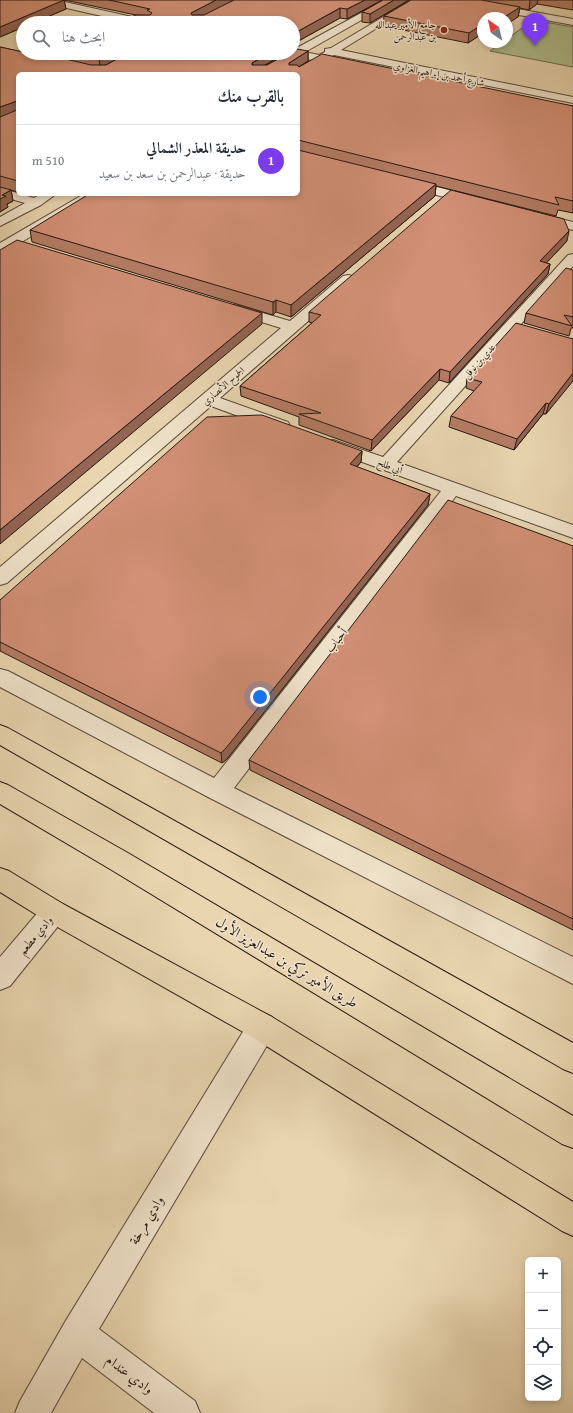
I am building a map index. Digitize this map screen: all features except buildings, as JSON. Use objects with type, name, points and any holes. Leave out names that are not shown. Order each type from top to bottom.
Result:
[{"type":"main road","points":[[0,734],[573,1060]]},
{"type":"main road","name":"طريق الأمير تركي بن عبدالعزيز الأول","points":[[0,792],[119,861],[573,1133]]},
{"type":"main road","points":[[0,810],[119,861]]},
{"type":"main road","points":[[0,879],[54,912],[262,1027],[573,1220]]},
{"type":"street","points":[[44,0],[115,16]]},
{"type":"street","points":[[300,50],[392,0]]},
{"type":"street","points":[[298,72],[418,0]]},
{"type":"street","points":[[453,0],[573,22]]},
{"type":"street","points":[[497,0],[573,15]]},
{"type":"street","name":"شارع أحمد بن إبراهيم الغزاوي","points":[[306,47],[573,100]]},
{"type":"street","name":"شارع أحمد بن إبراهيم الغزاوي","points":[[300,55],[321,58],[473,91]]},
{"type":"street","points":[[261,72],[280,60]]},
{"type":"street","points":[[395,180],[441,199],[484,203]]},
{"type":"street","points":[[0,192],[36,202]]},
{"type":"street","points":[[0,222],[46,196]]},
{"type":"street","points":[[0,249],[90,196]]},
{"type":"street","points":[[528,215],[573,226]]},
{"type":"street","points":[[12,242],[28,246]]},
{"type":"street","name":"عدي بن نوفل","points":[[386,464],[518,328],[573,258]]},
{"type":"street","name":"الجموح الأنصاري","points":[[0,578],[357,270]]},
{"type":"street","points":[[224,306],[292,327]]},
{"type":"street","points":[[208,399],[297,431]]},
{"type":"street","name":"أبي طلح","points":[[319,440],[573,532]]},
{"type":"street","name":"أحباب","points":[[218,791],[453,488]]},
{"type":"street","points":[[0,677],[218,791],[573,971]]},
{"type":"street","name":"وادي مطعم","points":[[0,977],[54,912]]},
{"type":"street","name":"وادي مرخة","points":[[32,1413],[77,1334],[262,1027]]},
{"type":"street","name":"وادي عندام","points":[[77,1334],[183,1413]]},
{"type":"green space","points":[[533,20],[573,27],[573,67],[490,51],[494,48],[513,48],[513,35]]},
{"type":"place","name":"جامع الأمير عبدالله بن عبدالرحمن","points":[[444,30]]},
{"type":"place","name":"حديقة المعذر الشمالي","points":[[535,46]]}]
